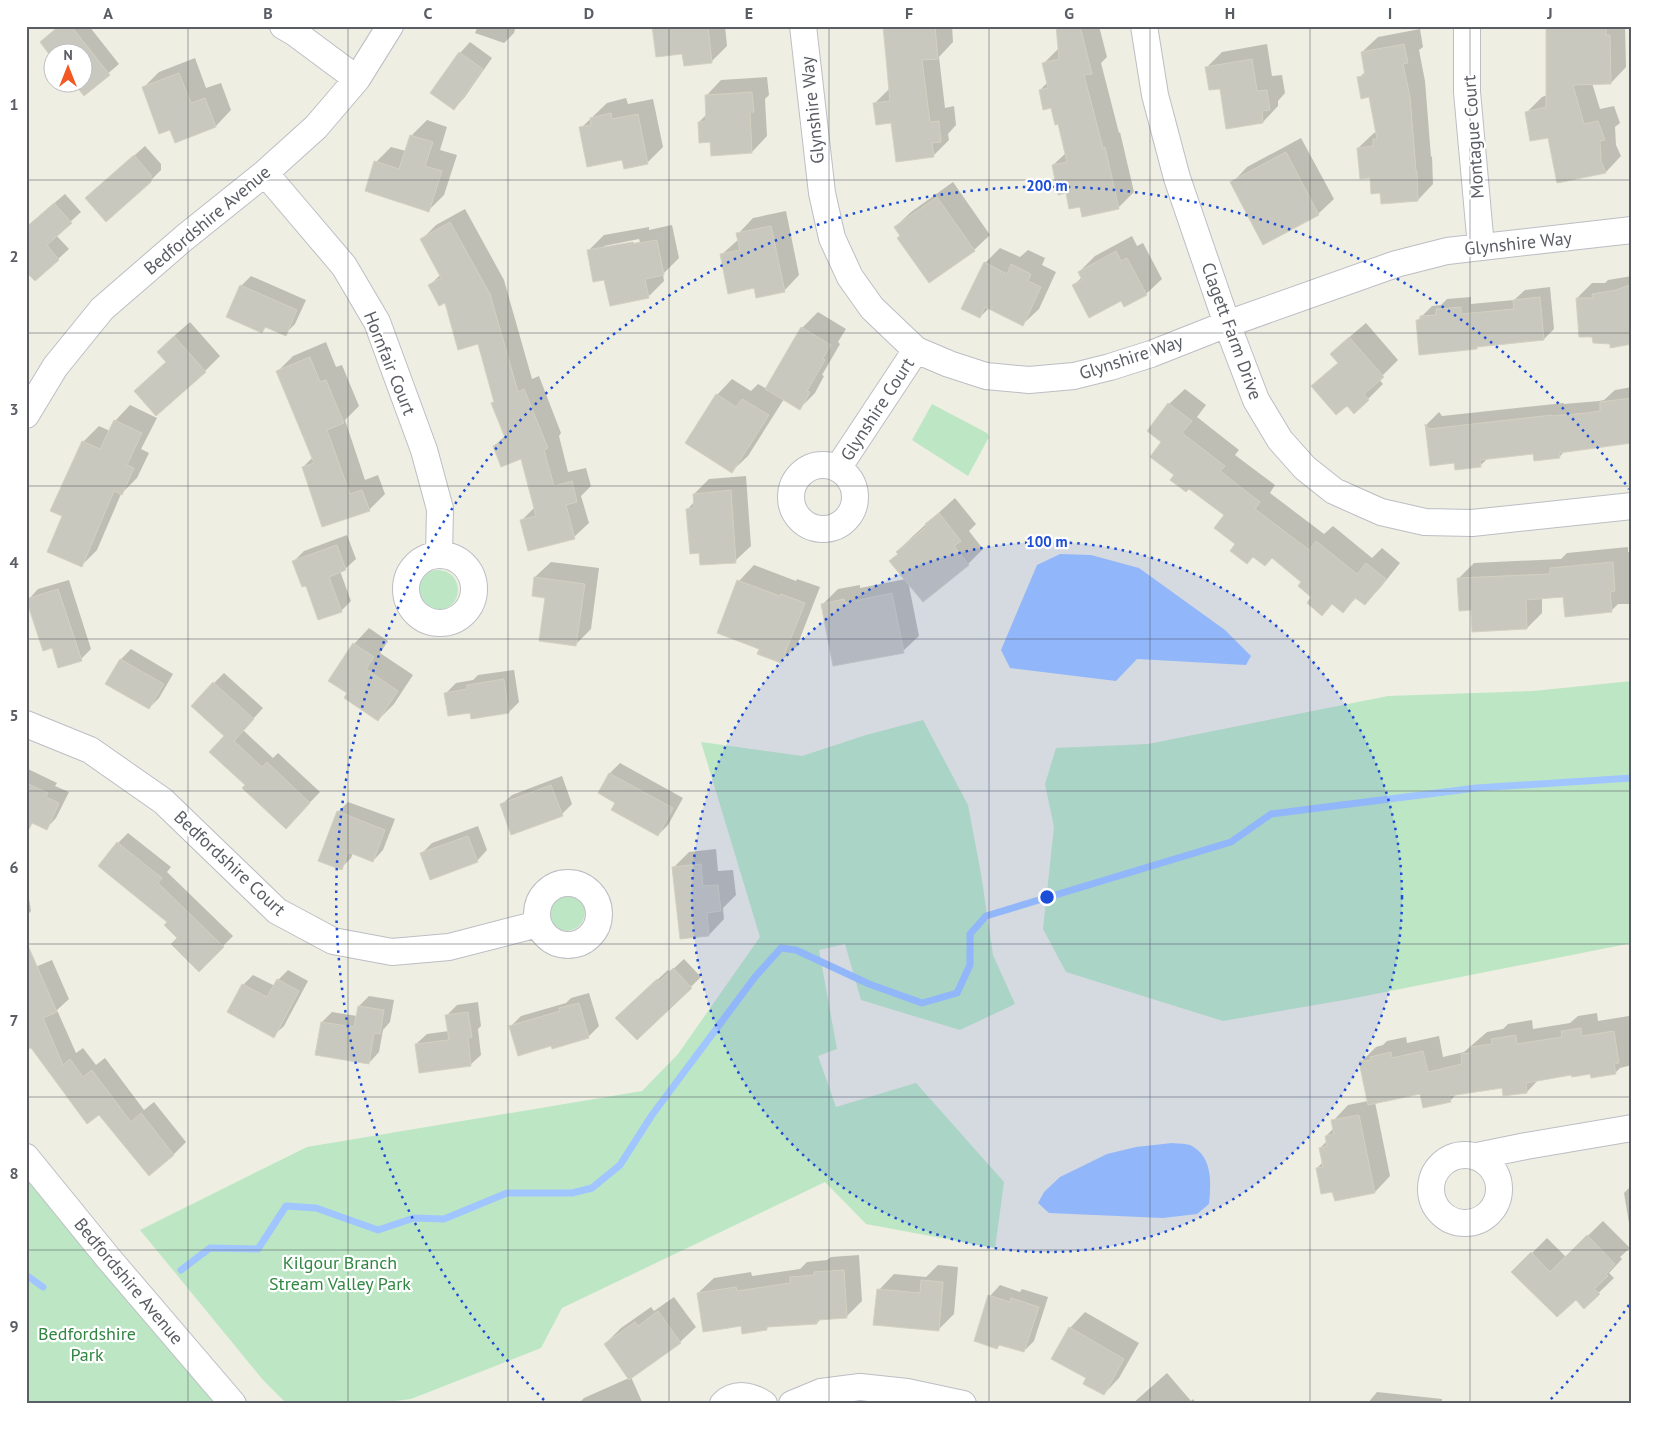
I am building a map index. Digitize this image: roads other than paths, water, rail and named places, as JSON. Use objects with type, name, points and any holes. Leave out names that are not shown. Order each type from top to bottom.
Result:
[{"type":"street","points":[[283,26],[357,79]]},
{"type":"street","name":"Bedfordshire Avenue","points":[[26,415],[55,367],[102,309],[316,127],[357,79],[390,26]]},
{"type":"street","name":"Glynshire Way","points":[[803,26],[822,193],[832,238],[850,278],[872,308],[916,350],[949,364],[986,376],[1029,380],[1074,376],[1110,367],[1151,354],[1227,324],[1396,264],[1447,251],[1632,230]]},
{"type":"street","name":"Clagett Farm Drive","points":[[1144,26],[1155,95],[1177,178],[1227,324],[1256,400],[1280,440],[1305,468],[1334,491],[1365,505],[1381,512],[1425,522],[1472,523],[1632,506]]},
{"type":"street","name":"Montague Court","points":[[1467,26],[1468,92],[1481,247]]},
{"type":"street","name":"Hornfair Court","points":[[265,172],[344,266],[377,322],[424,450],[440,509],[439,555]]},
{"type":"street","name":"Glynshire Court","points":[[838,468],[916,350]]},
{"type":"street","name":"Bedfordshire Court","points":[[26,724],[90,750],[163,800],[277,911],[333,941],[392,952],[449,947],[538,924]]},
{"type":"street","points":[[1477,1156],[1632,1128]]},
{"type":"street","name":"Bedfordshire Avenue","points":[[26,1157],[109,1259],[233,1404]]},
{"type":"street","points":[[792,1404],[820,1392],[860,1387],[907,1392],[963,1404]]},
{"type":"street","points":[[723,1404],[735,1396],[746,1396],[756,1398],[764,1404]]},
{"type":"water","points":[[1060,554],[1091,555],[1139,568],[1225,630],[1251,656],[1246,665],[1137,659],[1116,681],[1010,668],[1001,650],[1037,565]]},
{"type":"water","points":[[1172,1143],[1192,1146],[1204,1157],[1207,1164],[1210,1180],[1209,1204],[1197,1214],[1163,1218],[1049,1213],[1038,1203],[1044,1192],[1060,1177],[1107,1154],[1136,1147]]},
{"type":"waterway","points":[[181,1270],[210,1248],[258,1249],[286,1206],[316,1208],[378,1230],[414,1218],[444,1219],[507,1193],[572,1193],[592,1188],[620,1165],[652,1115],[755,977],[781,948],[796,950],[869,984],[922,1003],[957,993],[970,965],[970,934],[986,916],[1231,842],[1271,814],[1476,788],[1632,778]]},
{"type":"waterway","points":[[26,1275],[43,1287]]},
{"type":"park label","name":"Kilgour Branch Stream Valley Park","points":[[340,1272]]},
{"type":"park label","name":"Bedfordshire Park","points":[[87,1344]]}]
